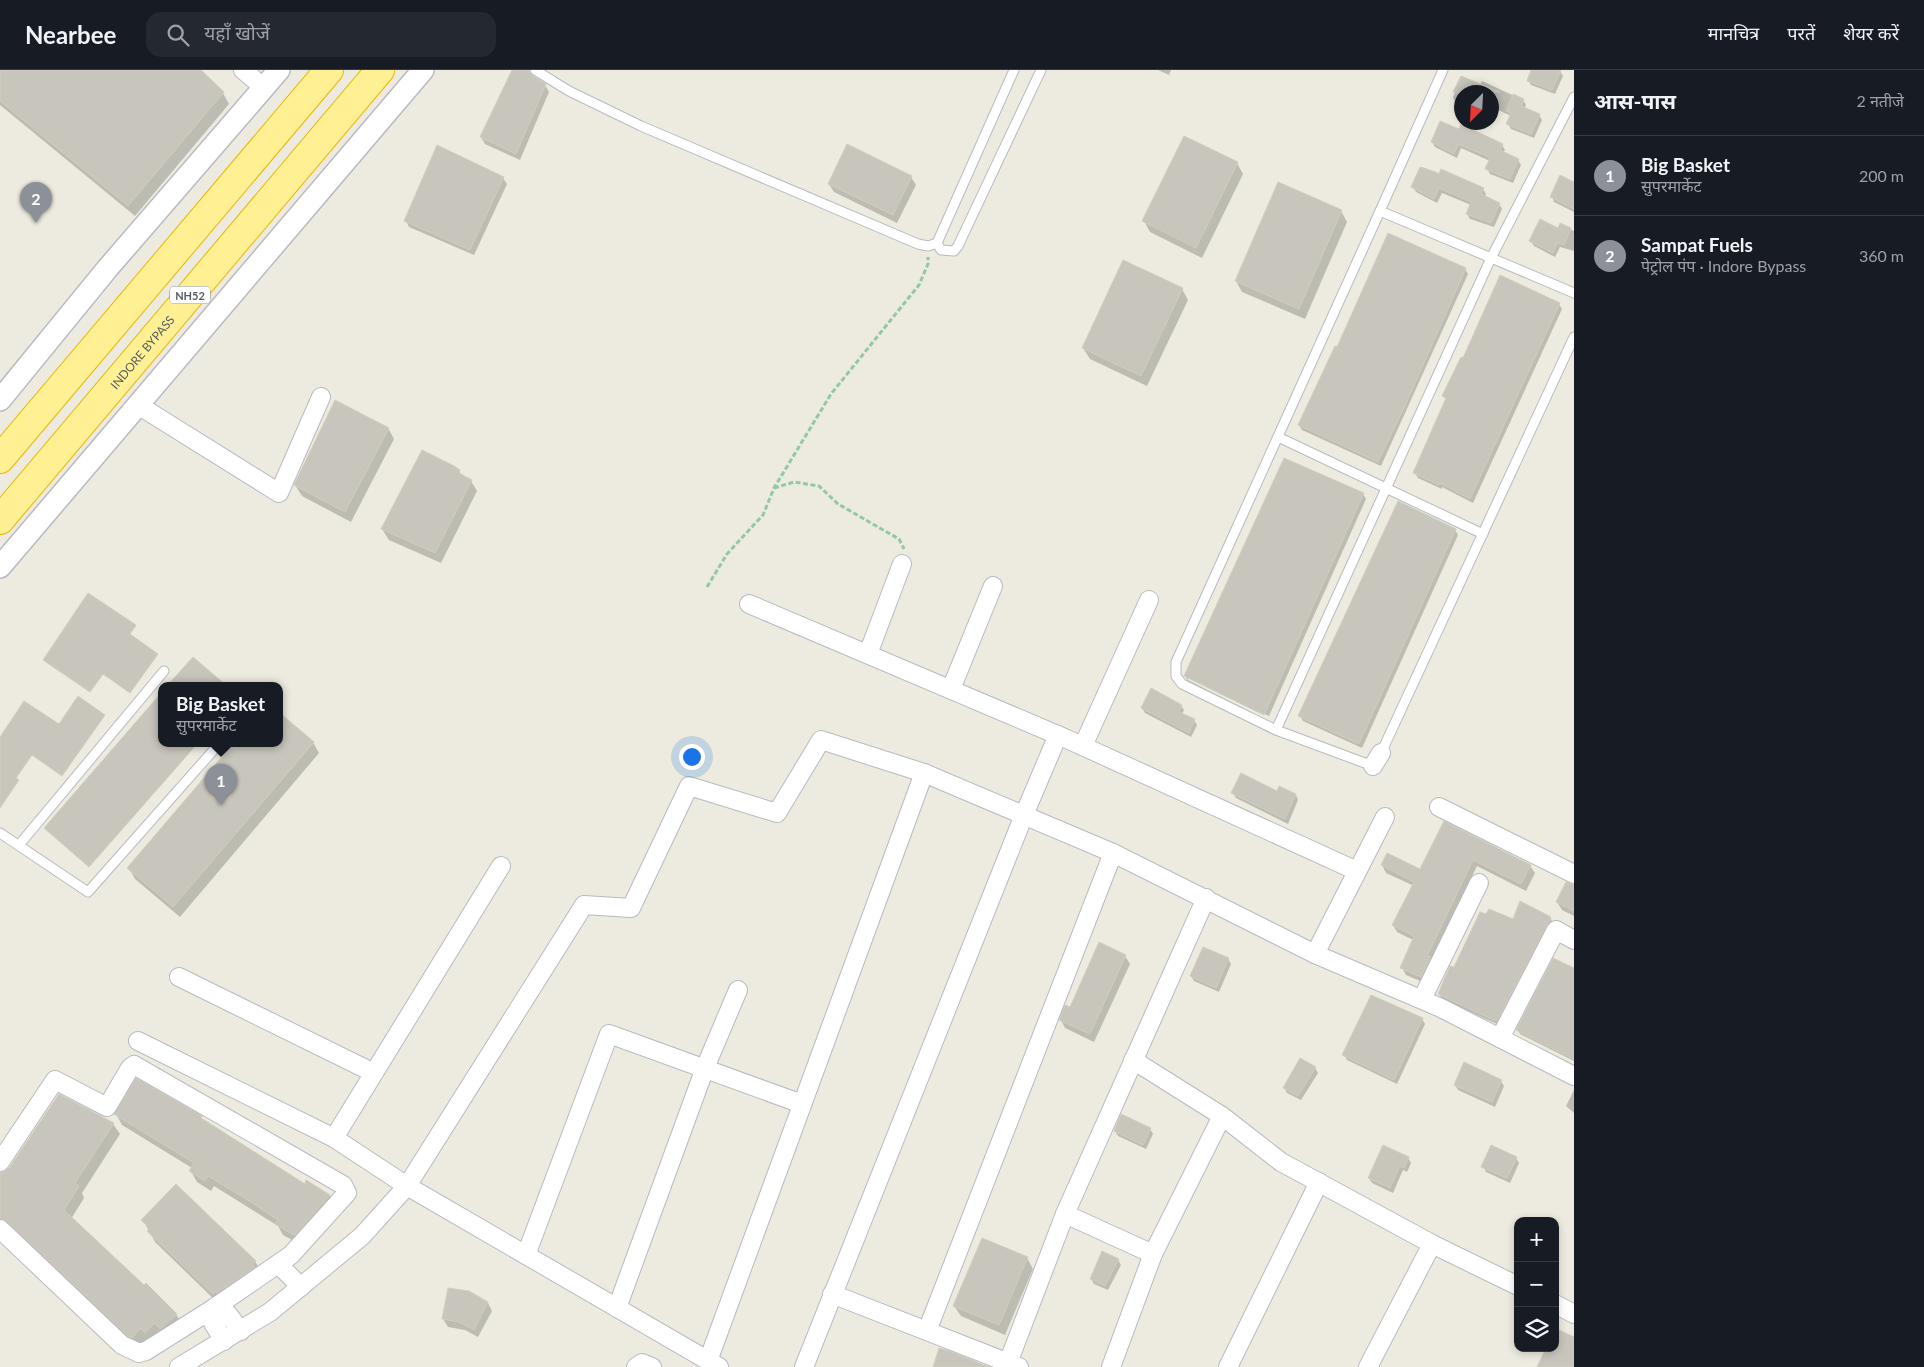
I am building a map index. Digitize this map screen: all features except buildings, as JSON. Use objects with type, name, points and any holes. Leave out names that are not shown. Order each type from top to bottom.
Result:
[{"type":"highway","name":"NH52","points":[[0,459],[329,70]]},
{"type":"highway","name":"INDORE BYPASS","points":[[0,520],[380,70]]},
{"type":"street","points":[[243,70],[264,88]]},
{"type":"street","points":[[0,400],[107,269],[279,70]]},
{"type":"street","points":[[0,567],[422,70]]},
{"type":"street","points":[[138,405],[279,494],[321,397]]},
{"type":"street","points":[[868,654],[902,564]]},
{"type":"street","points":[[950,689],[993,586]]},
{"type":"street","points":[[1083,746],[1149,600]]},
{"type":"street","points":[[749,604],[1058,735],[1357,871]]},
{"type":"street","points":[[804,1367],[1024,815],[1058,735]]},
{"type":"street","points":[[179,1367],[270,1312],[362,1236],[407,1186],[584,905],[631,908],[690,786],[777,813],[821,740],[924,773],[1113,853],[1315,954],[1422,999],[1574,1076]]},
{"type":"street","points":[[138,1041],[334,1138],[407,1186],[713,1364],[802,1104],[924,773]]},
{"type":"street","points":[[1439,807],[1574,874]]},
{"type":"street","points":[[1315,954],[1385,817]]},
{"type":"street","points":[[927,1331],[1113,853]]},
{"type":"street","points":[[334,1138],[500,866]]},
{"type":"street","points":[[1422,999],[1479,883]]},
{"type":"street","points":[[832,1294],[1014,1365],[1065,1214],[1206,898]]},
{"type":"street","points":[[1500,1038],[1556,930],[1574,940]]},
{"type":"street","points":[[179,977],[374,1073]]},
{"type":"street","points":[[617,1308],[705,1068],[738,990]]},
{"type":"street","points":[[526,1255],[609,1034],[802,1104]]},
{"type":"street","points":[[1134,1060],[1222,1116],[1281,1162],[1432,1244],[1514,1284]]},
{"type":"street","points":[[0,1162],[55,1080],[107,1107],[130,1068],[137,1066],[346,1188],[345,1198],[298,1250],[214,1308],[146,1351],[138,1353],[130,1350],[0,1229]]},
{"type":"street","points":[[1111,1367],[1153,1254],[1222,1116]]},
{"type":"street","points":[[1228,1367],[1319,1182]]},
{"type":"street","points":[[1065,1214],[1153,1254]]},
{"type":"street","points":[[1368,1367],[1432,1244]]},
{"type":"street","points":[[278,1264],[301,1286]]},
{"type":"street","points":[[1559,1306],[1574,1314]]},
{"type":"street","points":[[214,1308],[227,1313],[240,1331]]},
{"type":"street","points":[[214,1308],[213,1323],[224,1341]]},
{"type":"street","points":[[636,1367],[642,1363],[652,1367]]},
{"type":"lane","points":[[535,70],[569,91],[642,126],[918,244],[932,245],[947,252],[954,251],[958,246],[1040,70]]},
{"type":"lane","points":[[932,245],[1014,70]]},
{"type":"lane","points":[[1443,70],[1176,662],[1176,676],[1182,684],[1276,730],[1377,760],[1574,337]]},
{"type":"lane","points":[[1276,730],[1491,258],[1574,97]]},
{"type":"lane","points":[[1380,211],[1574,293]]},
{"type":"lane","points":[[1278,437],[1483,534]]},
{"type":"lane","points":[[19,845],[164,671]]},
{"type":"lane","points":[[0,833],[88,892],[216,747]]},
{"type":"path","points":[[707,587],[727,554],[763,515],[774,488],[831,394],[919,285],[928,264],[932,245]]},
{"type":"path","points":[[774,488],[794,482],[819,486],[838,504],[899,539],[905,551],[902,564]]},
{"type":"place","name":"Sampat Fuels","points":[[36,223]]},
{"type":"place","name":"Big Basket","points":[[221,805]]}]
